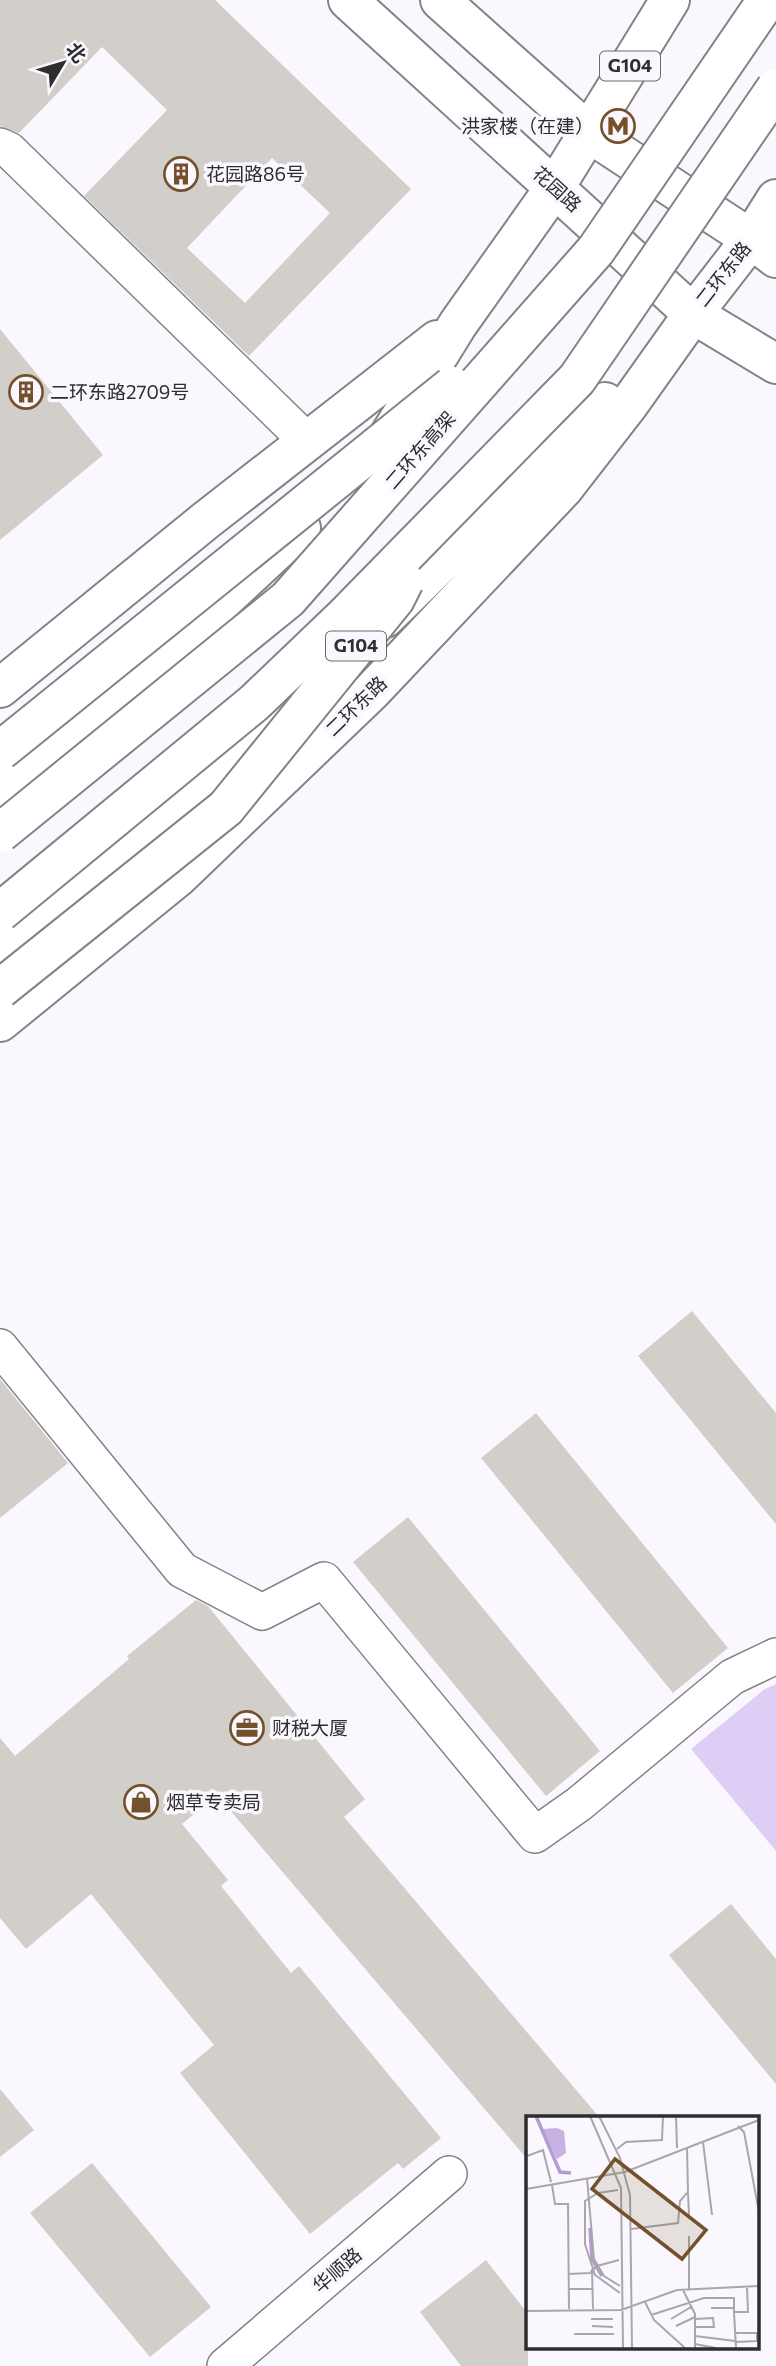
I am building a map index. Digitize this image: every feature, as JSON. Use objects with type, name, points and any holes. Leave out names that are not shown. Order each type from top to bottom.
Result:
[{"type":"main road","name":"花园路","points":[[348,0],[693,314],[776,364]]},
{"type":"main road","points":[[440,0],[589,133],[764,249]]},
{"type":"main road","name":"G104","points":[[0,791],[122,694],[373,461],[458,324],[555,187],[670,0]]},
{"type":"main road","name":"二环东高架","points":[[0,833],[288,599],[596,250],[767,0]]},
{"type":"main road","points":[[0,912],[254,704],[344,617],[577,379],[776,88]]},
{"type":"main road","name":"二环东路","points":[[0,956],[226,773],[693,314],[764,249],[776,199]]},
{"type":"main road","name":"二环东路","points":[[0,1022],[178,877],[372,691],[564,489],[693,314]]},
{"type":"main road","points":[[0,751],[535,319]]},
{"type":"main road","points":[[0,688],[307,441],[458,324]]},
{"type":"main road","points":[[0,989],[226,808],[395,599],[438,521]]},
{"type":"street","points":[[0,146],[9,150],[307,441]]},
{"type":"street","points":[[0,1347],[182,1570],[262,1612],[324,1580],[535,1835],[579,1804],[732,1677],[776,1656]]},
{"type":"street","name":"华顺路","points":[[225,2366],[449,2174]]},
{"type":"shaded area","points":[[776,1684],[776,1851],[691,1749],[765,1689]]},
{"type":"building","name":"花园路86号","points":[[0,0],[215,0],[411,189],[249,356],[84,196],[167,110],[102,47],[19,133],[0,126]],"holes":[[[272,158],[330,213],[245,303],[187,248]]]},
{"type":"building","name":"二环东路2709号","points":[[0,329],[103,455],[0,540]]},
{"type":"building","points":[[692,1311],[776,1413],[776,1524],[638,1356]]},
{"type":"building","points":[[0,1379],[68,1463],[0,1518]]},
{"type":"building","points":[[536,1413],[728,1648],[673,1693],[481,1458]]},
{"type":"building","points":[[408,1517],[600,1751],[546,1796],[353,1562]]},
{"type":"building","points":[[196,1600],[208,1606],[365,1799],[344,1817],[598,2116],[526,2116],[526,2158],[217,1795],[182,1824],[228,1880],[221,1886],[291,1973],[299,1966],[441,2138],[403,2169],[398,2163],[310,2234],[180,2073],[214,2045],[91,1894],[26,1949],[0,1918],[0,1738],[15,1756],[129,1659],[127,1656]]},
{"type":"building","points":[[731,1904],[776,1959],[776,2084],[669,1955]]},
{"type":"building","points":[[0,2089],[34,2130],[0,2157]]},
{"type":"building","points":[[92,2163],[211,2307],[150,2357],[30,2213]]},
{"type":"building","points":[[486,2260],[526,2311],[528,2366],[461,2366],[420,2312]]},
{"type":"place","name":"洪家楼（在建）","points":[[618,126]]},
{"type":"place","name":"花园路86号","points":[[181,174]]},
{"type":"place","name":"二环东路2709号","points":[[26,392]]},
{"type":"place","name":"财税大厦","points":[[247,1728]]},
{"type":"place","name":"烟草专卖局","points":[[141,1802]]}]
